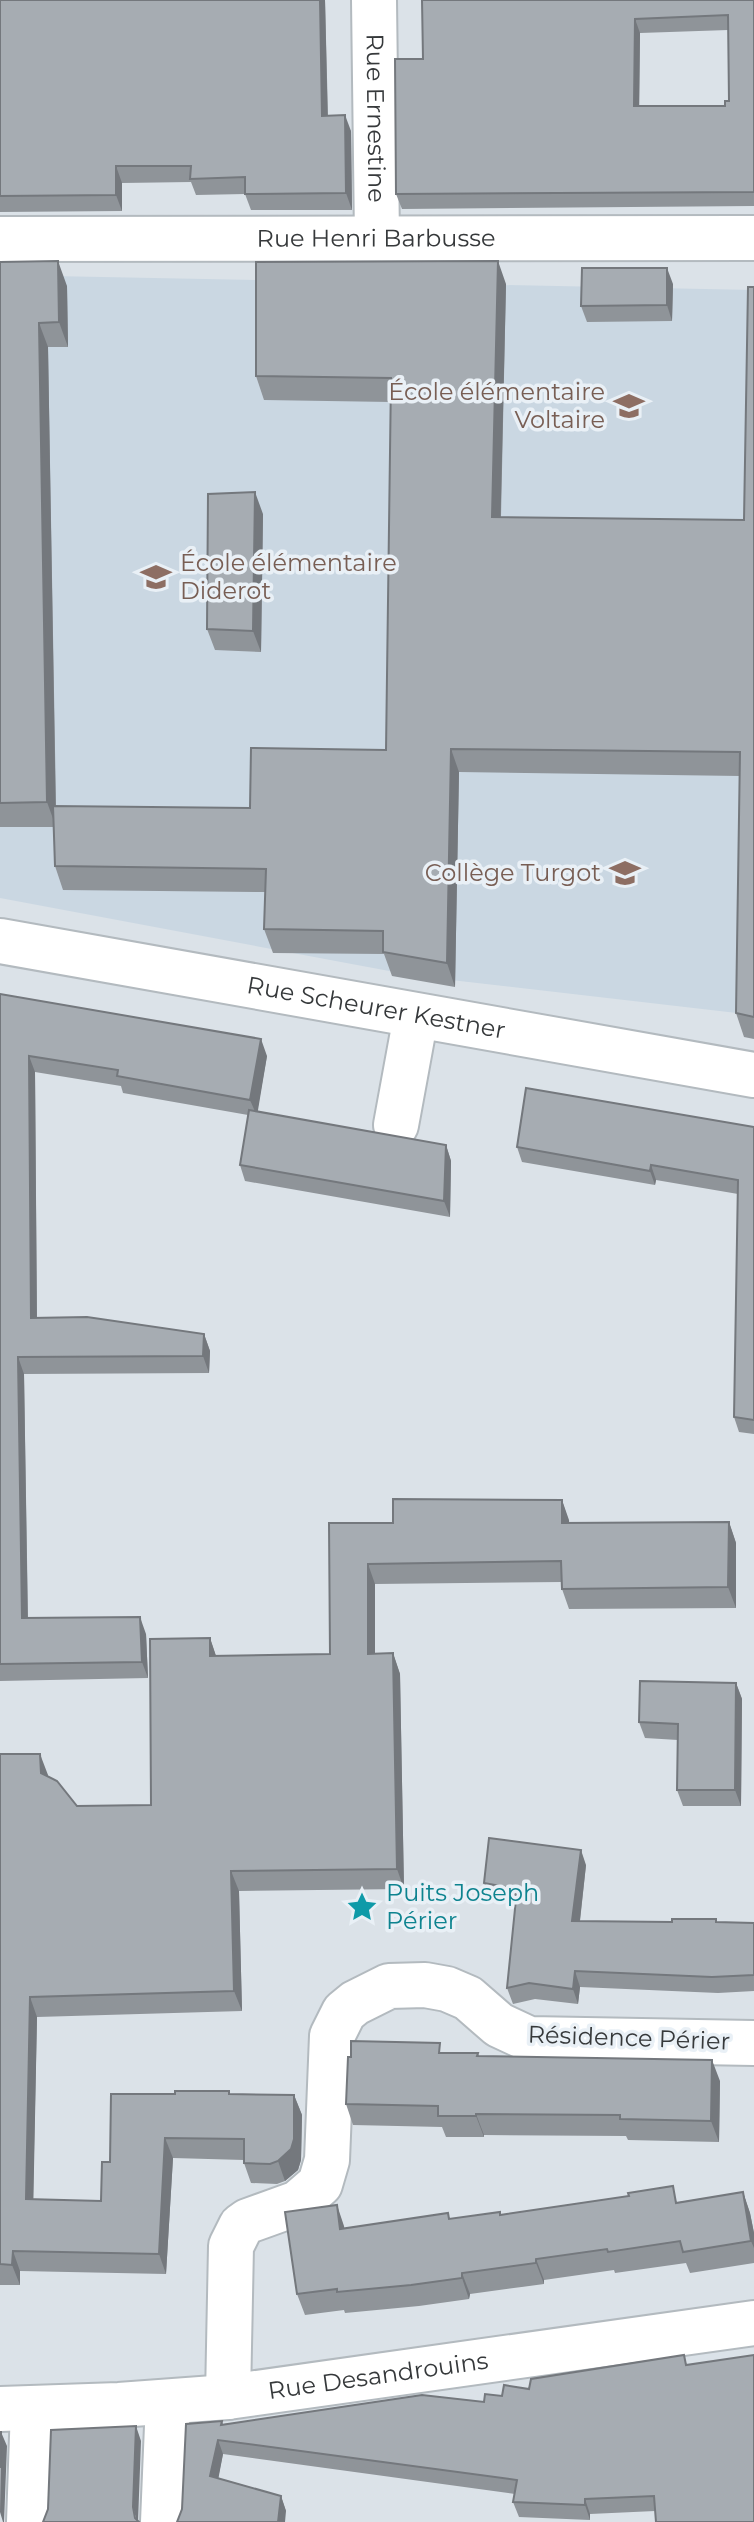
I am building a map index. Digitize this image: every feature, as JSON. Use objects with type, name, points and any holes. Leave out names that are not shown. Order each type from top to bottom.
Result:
[{"type":"street","name":"Rue Ernestine","points":[[374,0],[377,238]]},
{"type":"street","name":"Rue Henri Barbusse","points":[[0,239],[754,238]]},
{"type":"street","name":"Rue Scheurer Kestner","points":[[0,941],[754,1075]]},
{"type":"street","points":[[396,1125],[416,1016]]},
{"type":"street","name":"Résidence Périer","points":[[228,2397],[231,2246],[248,2221],[298,2203],[320,2184],[327,2160],[332,2036],[344,2012],[355,2003],[389,1986],[425,1985],[447,1989],[468,1998],[499,2025],[529,2039],[754,2043]]},
{"type":"street","name":"Rue Desandrouins","points":[[16,2408],[228,2397],[754,2323]]},
{"type":"street","points":[[163,2522],[168,2402]]},
{"type":"street","points":[[16,2408],[29,2522]]},
{"type":"shaded area","points":[[0,275],[754,290],[754,1015],[416,976],[0,898]]},
{"type":"building","points":[[0,0],[320,0],[322,116],[345,115],[346,193],[245,194],[245,177],[190,179],[191,166],[116,166],[116,195],[0,196]]},
{"type":"building","points":[[422,0],[754,0],[754,192],[396,194],[395,59],[423,59]],"holes":[[[728,15],[729,101],[725,101],[725,106],[634,106],[635,19]]]},
{"type":"building","points":[[58,261],[59,322],[39,323],[47,802],[0,803],[0,262]]},
{"type":"building","points":[[498,261],[492,517],[744,520],[748,287],[754,287],[754,1017],[736,1013],[740,752],[451,749],[447,963],[383,952],[383,931],[264,929],[266,869],[55,866],[53,806],[250,808],[251,748],[386,750],[391,378],[256,376],[256,262]]},
{"type":"building","points":[[582,268],[667,268],[667,305],[581,306]]},
{"type":"building","points":[[255,492],[253,631],[207,629],[208,494]]},
{"type":"building","points":[[0,994],[261,1039],[250,1100],[117,1076],[118,1070],[29,1056],[31,1318],[87,1317],[204,1334],[203,1356],[18,1357],[22,1618],[140,1617],[142,1662],[0,1664]]},
{"type":"building","points":[[526,1088],[754,1127],[754,1420],[734,1417],[738,1180],[651,1165],[650,1171],[517,1147]]},
{"type":"building","points":[[249,1110],[446,1145],[444,1201],[240,1165]]},
{"type":"building","points":[[393,1499],[562,1500],[562,1523],[729,1522],[728,1587],[562,1589],[561,1561],[368,1564],[368,1654],[393,1653],[397,1869],[231,1871],[234,1991],[30,1997],[26,2199],[101,2201],[102,2162],[110,2162],[111,2094],[229,2091],[229,2094],[294,2095],[294,2139],[291,2149],[270,2164],[244,2163],[244,2139],[165,2138],[159,2254],[13,2251],[12,2265],[0,2264],[0,1754],[40,1754],[41,1773],[57,1781],[77,1806],[151,1805],[150,1639],[210,1638],[210,1656],[330,1654],[329,1523],[393,1523]]},
{"type":"building","points":[[640,1681],[736,1683],[735,1790],[677,1790],[678,1724],[639,1722]]},
{"type":"building","points":[[489,1838],[581,1850],[572,1921],[716,1919],[716,1922],[754,1923],[754,1975],[712,1977],[575,1971],[573,1989],[529,1983],[507,1988],[517,1889],[484,1883]]},
{"type":"building","points":[[351,2041],[440,2043],[439,2053],[478,2053],[477,2056],[712,2060],[711,2121],[620,2119],[620,2115],[438,2116],[438,2106],[346,2104]]},
{"type":"building","points":[[673,2186],[676,2203],[743,2192],[751,2241],[683,2252],[680,2241],[608,2252],[607,2249],[462,2273],[462,2278],[297,2294],[285,2212],[337,2205],[340,2229],[448,2213],[449,2219],[500,2212],[500,2215],[629,2196],[628,2193]]},
{"type":"building","points":[[684,2355],[686,2365],[754,2355],[754,2522],[656,2522],[654,2496],[585,2499],[585,2505],[513,2502],[517,2480],[218,2440],[210,2476],[281,2496],[278,2522],[177,2522],[182,2509],[186,2424],[222,2421],[221,2425],[422,2395],[484,2402],[485,2394],[502,2396],[504,2385],[529,2389],[531,2379]]},
{"type":"building","points":[[136,2426],[133,2507],[139,2522],[43,2522],[48,2509],[51,2430]]},
{"type":"place","name":"École élémentaire Voltaire","points":[[629,406]]},
{"type":"place","name":"École élémentaire Diderot","points":[[156,577]]},
{"type":"place","name":"Collège Turgot","points":[[625,873]]},
{"type":"place","name":"Puits Joseph Périer","points":[[362,1907]]}]
